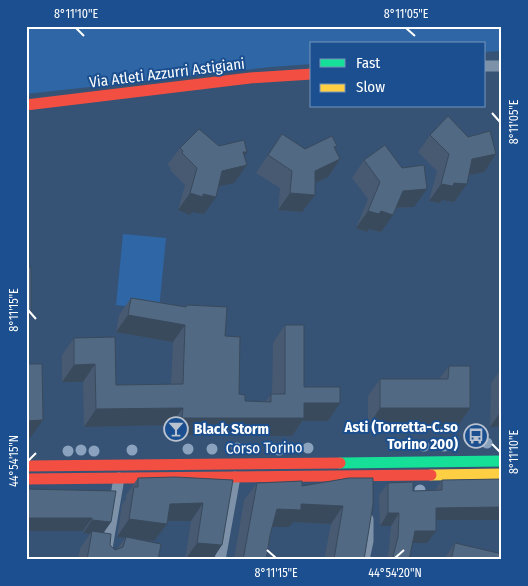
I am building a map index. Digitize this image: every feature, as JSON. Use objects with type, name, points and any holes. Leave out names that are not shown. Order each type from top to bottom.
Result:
[{"type":"main road","name":"Via Atleti Azzurri Astigiani","points":[[26,105],[250,78],[310,74]]},
{"type":"main road","name":"Corso Torino","points":[[26,466],[502,461]]},
{"type":"main road","name":"Corso Torino","points":[[26,479],[235,477],[368,480],[502,474]]},
{"type":"street","points":[[486,66],[502,66]]},
{"type":"street","points":[[220,560],[235,477]]},
{"type":"street","points":[[105,560],[119,478]]},
{"type":"street","points":[[364,560],[368,541],[368,504]]},
{"type":"shaded area","points":[[26,26],[502,26],[502,51],[486,52],[486,42],[310,42],[310,64],[26,94]]},
{"type":"shaded area","points":[[123,234],[166,238],[159,310],[116,305]]},
{"type":"building","points":[[448,116],[468,137],[490,131],[496,154],[472,159],[467,184],[454,183],[453,186],[441,184],[449,154],[430,135]]},
{"type":"building","points":[[199,129],[219,146],[244,140],[247,152],[243,152],[247,165],[222,171],[216,197],[203,194],[203,197],[190,193],[197,168],[182,153],[183,151],[180,148]]},
{"type":"building","points":[[282,134],[305,149],[332,136],[337,146],[334,147],[340,159],[315,171],[315,195],[290,193],[292,171],[268,155]]},
{"type":"building","points":[[385,145],[402,168],[424,165],[427,189],[403,191],[393,215],[381,211],[379,214],[368,211],[380,182],[364,160]]},
{"type":"building","points":[[26,267],[31,267],[31,314],[26,314]]},
{"type":"building","points":[[131,298],[186,307],[187,305],[227,307],[225,336],[240,337],[239,394],[245,395],[245,401],[271,402],[271,394],[285,394],[285,325],[304,325],[304,387],[340,387],[340,403],[304,403],[304,418],[182,418],[183,408],[96,409],[95,364],[74,365],[74,338],[115,337],[116,385],[183,384],[185,325],[128,315]]},
{"type":"building","points":[[26,364],[42,364],[43,420],[26,421]]},
{"type":"building","points":[[449,366],[470,366],[470,408],[380,408],[380,379],[448,379]]},
{"type":"building","points":[[175,477],[233,480],[222,545],[197,543],[203,503],[170,504],[167,524],[129,519],[134,487],[138,487],[138,478]]},
{"type":"building","points":[[349,478],[373,478],[373,504],[364,560],[334,559],[343,506],[301,504],[301,510],[277,509],[266,560],[243,560],[257,483],[302,481],[302,486]]},
{"type":"building","points":[[502,479],[502,507],[436,508],[436,531],[415,531],[409,560],[392,560],[398,537],[399,513],[388,513],[388,483],[413,482],[413,491],[442,490],[442,480]]},
{"type":"building","points":[[26,489],[116,491],[111,522],[92,520],[92,518],[26,518]]},
{"type":"building","points":[[92,531],[111,534],[110,545],[115,550],[123,547],[126,537],[161,544],[158,560],[87,560]]},
{"type":"building","points":[[455,543],[502,554],[502,560],[451,560]]},
{"type":"traffic: fast","points":[[340,463],[502,461]]},
{"type":"traffic: slow","points":[[431,475],[502,474]]},
{"type":"traffic: jam","points":[[26,105],[250,78],[310,74]]},
{"type":"traffic: jam","points":[[26,466],[340,463]]},
{"type":"traffic: jam","points":[[26,479],[431,475]]},
{"type":"place","name":"Black Storm","points":[[176,429]]},
{"type":"place","name":"Asti (Torretta-C.so Torino 200)","points":[[476,436]]}]
